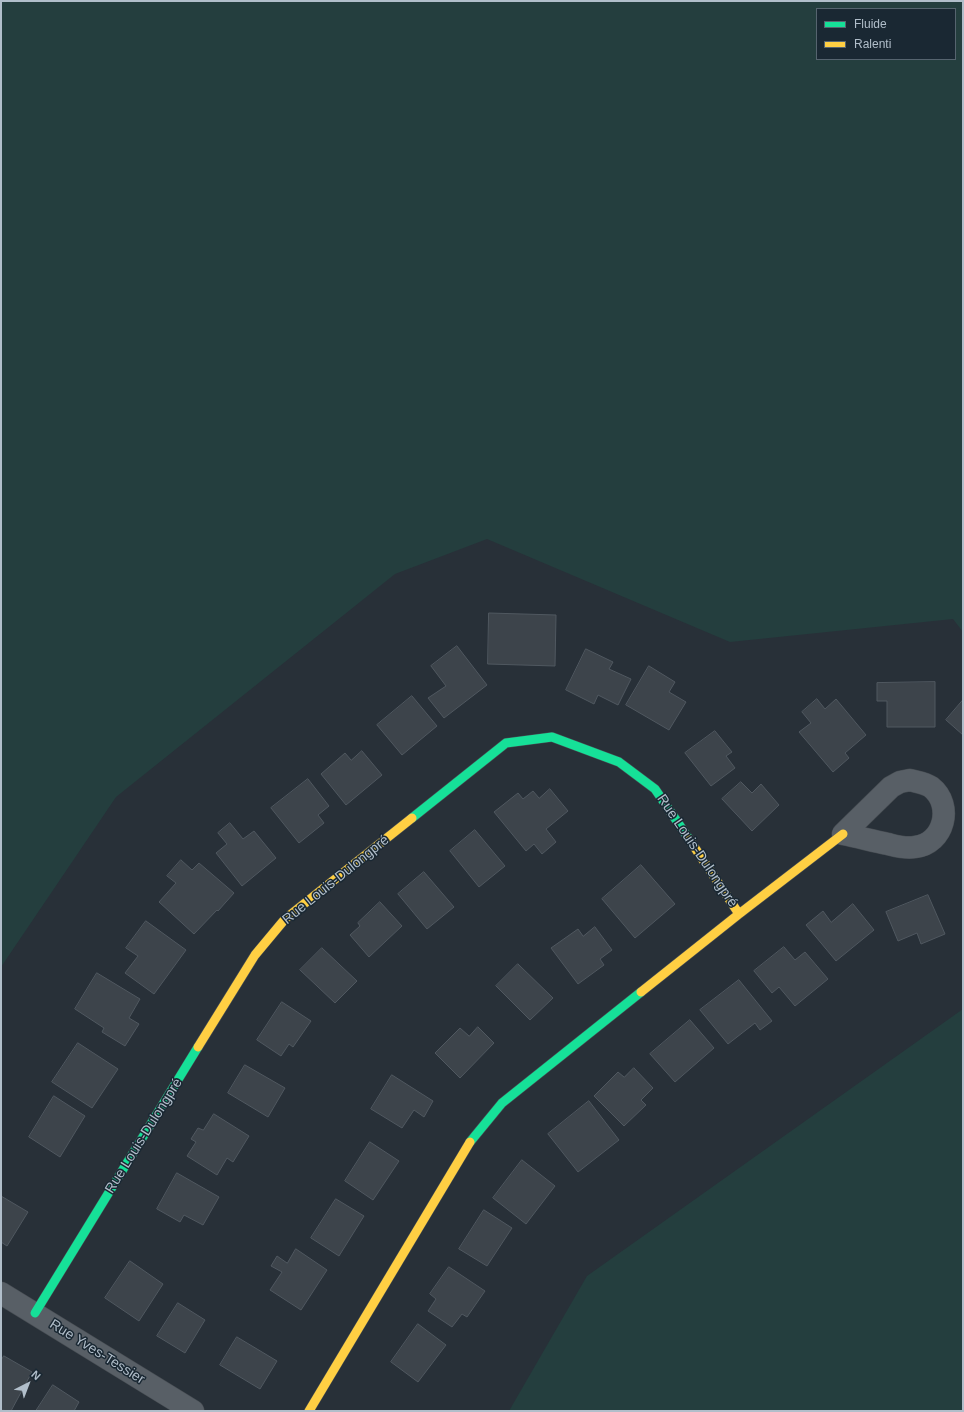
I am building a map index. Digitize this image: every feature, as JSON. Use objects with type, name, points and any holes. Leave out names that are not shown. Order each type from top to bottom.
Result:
[{"type":"street","name":"Rue Louis-Dulongpré","points":[[35,1313],[255,955],[285,919],[506,743],[552,737],[619,762],[655,789],[739,914]]},
{"type":"street","name":"Rue Louis-Dulongpré","points":[[309,1411],[471,1140],[502,1103],[739,914],[843,834]]},
{"type":"street","name":"Rue Yves-Tessier","points":[[1,1294],[35,1313],[193,1411]]},
{"type":"green space","points":[[1,1],[963,1],[963,632],[953,619],[730,642],[487,539],[395,574],[116,797],[1,967]]},
{"type":"green space","points":[[963,1009],[963,1411],[509,1411],[587,1276]]},
{"type":"building","points":[[489,613],[556,615],[555,666],[488,664]]},
{"type":"building","points":[[457,646],[487,685],[444,718],[428,698],[446,686],[431,666]]},
{"type":"building","points":[[586,649],[613,662],[609,669],[631,679],[618,705],[598,695],[594,704],[566,690]]},
{"type":"building","points":[[649,666],[675,682],[669,692],[686,702],[669,730],[626,705]]},
{"type":"building","points":[[935,682],[935,727],[887,727],[887,701],[877,701],[877,683]]},
{"type":"building","points":[[412,696],[437,726],[402,755],[377,725]]},
{"type":"building","points":[[817,699],[825,709],[836,699],[866,735],[845,753],[849,758],[833,772],[799,732],[811,723],[802,712]]},
{"type":"building","points":[[963,700],[963,735],[946,720]]},
{"type":"building","points":[[715,731],[732,752],[726,756],[735,768],[711,786],[685,753]]},
{"type":"building","points":[[362,751],[382,775],[346,805],[321,774],[345,753],[351,760]]},
{"type":"building","points":[[308,779],[329,806],[318,815],[324,823],[299,843],[271,808]]},
{"type":"building","points":[[741,782],[752,793],[761,784],[779,805],[752,831],[722,799]]},
{"type":"building","points":[[550,789],[568,811],[546,829],[556,842],[542,854],[534,844],[526,851],[494,812],[518,793],[523,799],[533,791],[539,798]]},
{"type":"building","points":[[230,823],[243,839],[254,831],[276,858],[242,886],[216,853],[227,844],[218,833]]},
{"type":"building","points":[[475,830],[505,866],[479,887],[450,851]]},
{"type":"building","points":[[181,860],[192,870],[199,863],[234,893],[194,934],[159,902],[176,883],[167,876]]},
{"type":"building","points":[[641,865],[675,904],[635,938],[602,899]]},
{"type":"building","points":[[424,872],[454,907],[427,929],[398,894]]},
{"type":"building","points":[[928,895],[945,934],[921,944],[917,933],[898,941],[886,912]]},
{"type":"building","points":[[380,902],[402,926],[369,957],[350,935],[360,926],[358,923]]},
{"type":"building","points":[[853,904],[874,930],[836,961],[806,925],[823,911],[831,922]]},
{"type":"building","points":[[146,921],[186,950],[154,994],[125,973],[138,956],[126,948]]},
{"type":"building","points":[[595,927],[612,950],[600,959],[604,965],[578,984],[551,948],[578,929],[583,936]]},
{"type":"building","points":[[784,947],[795,960],[805,952],[828,979],[795,1006],[779,987],[772,993],[754,971]]},
{"type":"building","points":[[322,948],[357,981],[335,1003],[300,970]]},
{"type":"building","points":[[518,964],[553,998],[530,1020],[496,986]]},
{"type":"building","points":[[97,973],[140,999],[129,1018],[139,1024],[125,1046],[102,1032],[104,1028],[75,1009]]},
{"type":"building","points":[[739,980],[772,1021],[760,1030],[755,1023],[728,1044],[700,1010]]},
{"type":"building","points":[[282,1002],[311,1021],[293,1047],[289,1044],[281,1056],[257,1040]]},
{"type":"building","points":[[690,1020],[714,1048],[675,1082],[650,1054]]},
{"type":"building","points":[[478,1027],[494,1043],[460,1078],[435,1053],[460,1028],[469,1036]]},
{"type":"building","points":[[78,1043],[118,1069],[92,1108],[52,1082]]},
{"type":"building","points":[[245,1065],[285,1088],[268,1117],[228,1093]]},
{"type":"building","points":[[634,1068],[653,1088],[641,1100],[646,1105],[624,1126],[594,1096],[618,1072],[624,1077]]},
{"type":"building","points":[[392,1075],[433,1101],[424,1117],[414,1110],[402,1128],[371,1109]]},
{"type":"building","points":[[54,1096],[85,1116],[60,1157],[29,1137]]},
{"type":"building","points":[[589,1101],[619,1140],[578,1172],[548,1134]]},
{"type":"building","points":[[214,1114],[249,1136],[233,1162],[227,1158],[217,1175],[187,1156],[196,1142],[191,1139],[198,1128],[203,1130]]},
{"type":"building","points":[[370,1142],[399,1161],[373,1200],[345,1181]]},
{"type":"building","points":[[522,1160],[555,1186],[526,1224],[493,1198]]},
{"type":"building","points":[[177,1173],[219,1197],[203,1225],[184,1215],[180,1222],[157,1209]]},
{"type":"building","points":[[1,1196],[28,1212],[7,1246],[1,1242]]},
{"type":"building","points":[[336,1199],[364,1216],[339,1256],[311,1238]]},
{"type":"building","points":[[484,1210],[512,1228],[487,1266],[459,1249]]},
{"type":"building","points":[[296,1249],[327,1270],[301,1310],[270,1290],[282,1272],[271,1266],[277,1256],[287,1263]]},
{"type":"building","points":[[130,1261],[163,1284],[139,1321],[105,1298]]},
{"type":"building","points":[[449,1267],[485,1291],[467,1317],[462,1314],[452,1327],[428,1311],[436,1299],[430,1294]]},
{"type":"building","points":[[178,1303],[205,1320],[185,1353],[157,1336]]},
{"type":"building","points":[[418,1324],[446,1345],[418,1382],[391,1362]]},
{"type":"building","points":[[237,1337],[277,1361],[260,1389],[220,1365]]},
{"type":"building","points":[[4,1356],[32,1372],[11,1411],[1,1410],[1,1361]]},
{"type":"building","points":[[53,1385],[79,1402],[74,1411],[36,1411]]},
{"type":"traffic: fast","points":[[412,818],[506,743],[552,737],[619,762],[655,789],[689,839]]},
{"type":"traffic: fast","points":[[470,1142],[502,1103],[641,992]]},
{"type":"traffic: fast","points":[[35,1313],[198,1047]]},
{"type":"traffic: slow","points":[[198,1047],[255,955],[285,919],[412,818]]},
{"type":"traffic: slow","points":[[641,992],[843,834]]},
{"type":"traffic: slow","points":[[689,839],[739,914]]},
{"type":"traffic: slow","points":[[309,1411],[470,1142]]}]
